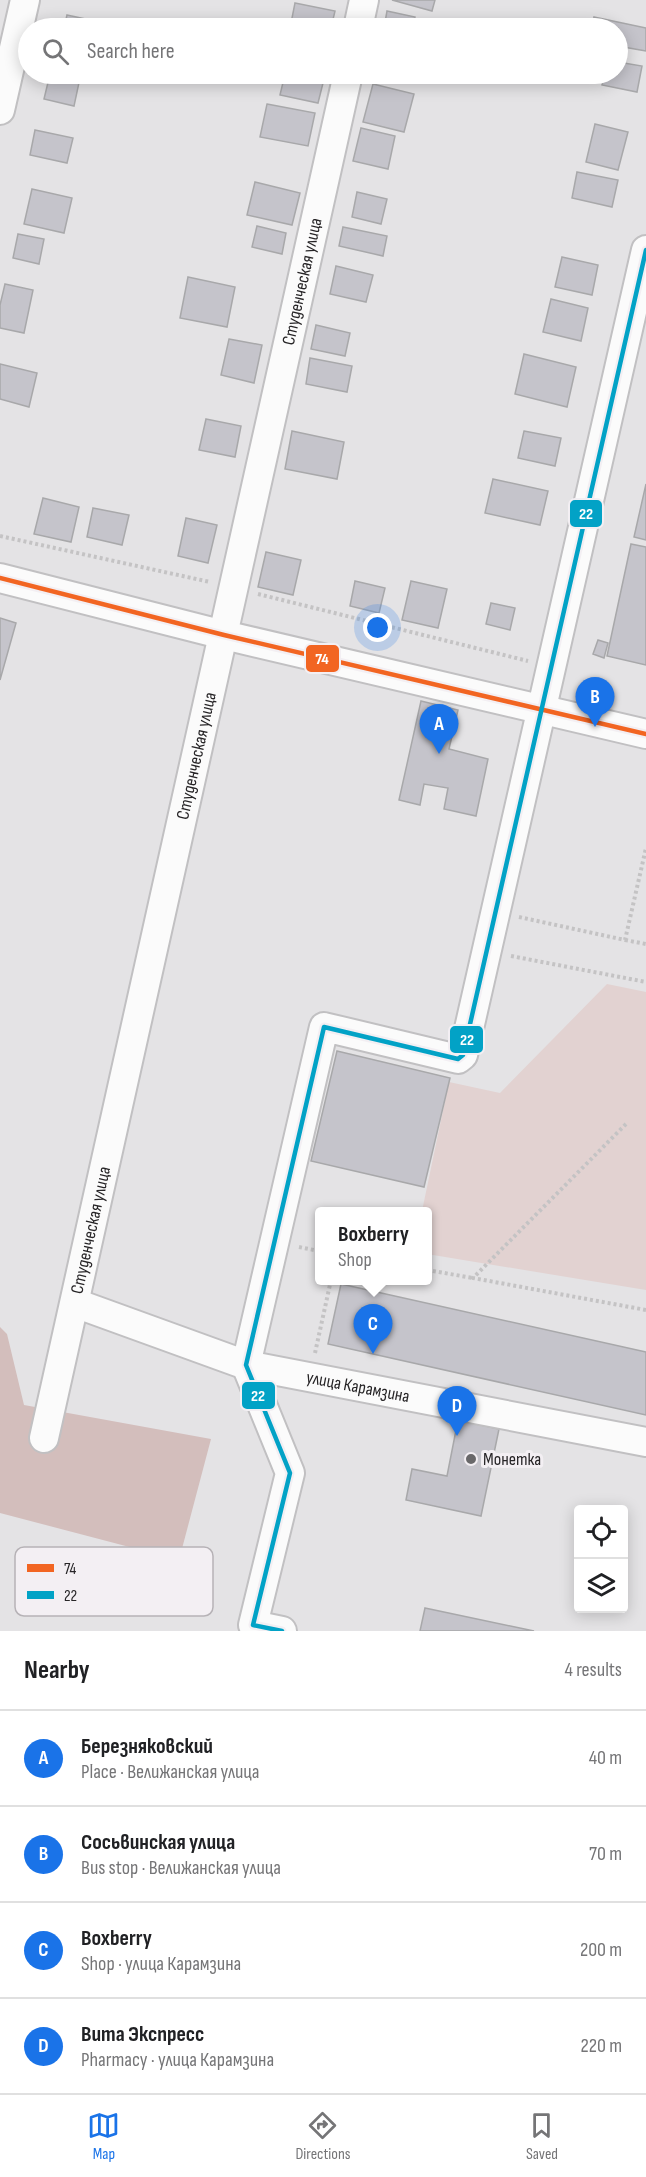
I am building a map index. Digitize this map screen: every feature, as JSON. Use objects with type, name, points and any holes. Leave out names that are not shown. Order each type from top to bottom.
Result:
[{"type":"street","points":[[21,18],[25,0]]},
{"type":"street","points":[[360,18],[364,0]]},
{"type":"street","points":[[0,110],[18,31]]},
{"type":"street","name":"Студенческая улица","points":[[44,1438],[346,84]]},
{"type":"street","points":[[282,1631],[252,1625],[290,1473],[246,1365],[324,1027],[458,1059],[463,1055],[646,250]]},
{"type":"street","points":[[0,578],[224,635],[646,734]]},
{"type":"street","name":"улица Карамзина","points":[[75,1304],[246,1365],[646,1442]]},
{"type":"path","points":[[0,536],[234,588],[551,667]]},
{"type":"path","points":[[625,940],[646,848]]},
{"type":"path","points":[[517,916],[646,944]]},
{"type":"path","points":[[487,951],[646,982]]},
{"type":"path","points":[[473,1278],[626,1124]]},
{"type":"path","points":[[432,1271],[646,1310]]},
{"type":"path","points":[[310,1378],[330,1285]]},
{"type":"shaded area","points":[[607,984],[646,992],[646,1290],[432,1255],[432,1207],[423,1207],[449,1082],[500,1093]]},
{"type":"shaded area","points":[[0,1327],[7,1334],[24,1405],[211,1439],[182,1547],[129,1547],[0,1513]]},
{"type":"building","points":[[392,0],[435,0],[432,11]]},
{"type":"building","points":[[295,3],[335,11],[333,18],[292,18]]},
{"type":"building","points":[[387,11],[415,17],[415,18],[386,18]]},
{"type":"building","points":[[628,24],[646,28],[646,51],[628,48]]},
{"type":"building","points":[[628,64],[642,66],[637,92],[602,85],[628,84]]},
{"type":"building","points":[[48,84],[79,84],[74,106],[44,99]]},
{"type":"building","points":[[283,84],[323,84],[318,103],[280,95]]},
{"type":"building","points":[[373,84],[414,94],[404,132],[363,122]]},
{"type":"building","points":[[267,104],[315,113],[308,146],[260,137]]},
{"type":"building","points":[[595,124],[628,132],[618,170],[586,162]]},
{"type":"building","points":[[361,128],[395,136],[388,169],[353,161]]},
{"type":"building","points":[[35,130],[73,138],[67,163],[30,155]]},
{"type":"building","points":[[577,172],[618,180],[612,207],[572,198]]},
{"type":"building","points":[[255,182],[300,193],[292,225],[247,215]]},
{"type":"building","points":[[32,189],[72,198],[64,233],[24,224]]},
{"type":"building","points":[[357,192],[387,199],[381,224],[352,217]]},
{"type":"building","points":[[257,226],[286,233],[282,254],[252,247]]},
{"type":"building","points":[[343,227],[387,236],[383,256],[339,246]]},
{"type":"building","points":[[18,234],[44,239],[39,264],[13,258]]},
{"type":"building","points":[[562,257],[598,265],[592,295],[555,287]]},
{"type":"building","points":[[336,266],[373,275],[366,302],[330,294]]},
{"type":"building","points":[[188,277],[235,287],[227,327],[180,318]]},
{"type":"building","points":[[5,284],[33,290],[24,333],[0,328],[0,305]]},
{"type":"building","points":[[551,299],[588,308],[581,341],[543,332]]},
{"type":"building","points":[[316,325],[350,333],[345,356],[311,349]]},
{"type":"building","points":[[229,339],[262,345],[254,383],[221,375]]},
{"type":"building","points":[[524,354],[576,367],[567,407],[515,394]]},
{"type":"building","points":[[310,358],[352,366],[347,392],[306,384]]},
{"type":"building","points":[[0,364],[37,373],[29,407],[0,399]]},
{"type":"building","points":[[206,419],[241,426],[235,457],[199,450]]},
{"type":"building","points":[[292,431],[344,442],[337,479],[285,469]]},
{"type":"building","points":[[524,431],[561,438],[555,466],[518,458]]},
{"type":"building","points":[[493,479],[548,491],[540,525],[485,513]]},
{"type":"building","points":[[646,484],[646,540],[634,537]]},
{"type":"building","points":[[43,498],[79,507],[71,542],[34,534]]},
{"type":"building","points":[[93,508],[129,515],[122,545],[87,537]]},
{"type":"building","points":[[186,518],[217,525],[208,563],[178,556]]},
{"type":"building","points":[[631,544],[646,547],[646,665],[607,656]]},
{"type":"building","points":[[266,552],[301,560],[293,595],[258,587]]},
{"type":"building","points":[[355,581],[385,588],[379,613],[350,606]]},
{"type":"building","points":[[411,581],[447,589],[438,628],[402,620]]},
{"type":"building","points":[[491,603],[515,608],[510,630],[486,624]]},
{"type":"building","points":[[0,618],[16,623],[0,680]]},
{"type":"building","points":[[598,640],[608,643],[604,658],[593,654]]},
{"type":"building","points":[[421,701],[458,710],[449,749],[488,759],[476,816],[444,809],[448,788],[424,784],[420,805],[399,800]]},
{"type":"building","points":[[337,1051],[450,1078],[424,1187],[311,1161]]},
{"type":"building","points":[[341,1285],[345,1285],[646,1352],[646,1415],[328,1344]]},
{"type":"building","name":"Монетка","points":[[458,1420],[499,1429],[481,1516],[406,1500],[412,1469],[447,1476]]},
{"type":"building","points":[[425,1608],[534,1631],[420,1631]]},
{"type":"transit line","name":"22","points":[[282,1631],[253,1625],[290,1473],[246,1365],[324,1027],[458,1059],[463,1055],[646,250]]},
{"type":"transit line","name":"74","points":[[0,578],[224,635],[646,734]]},
{"type":"place","name":"Сосьвинская улица","points":[[595,727]]},
{"type":"place","name":"Березняковский","points":[[439,754]]},
{"type":"place","name":"Boxberry","points":[[373,1354]]},
{"type":"place","name":"Вита Экспресс","points":[[457,1436]]},
{"type":"place","name":"Монетка","points":[[471,1459]]}]
